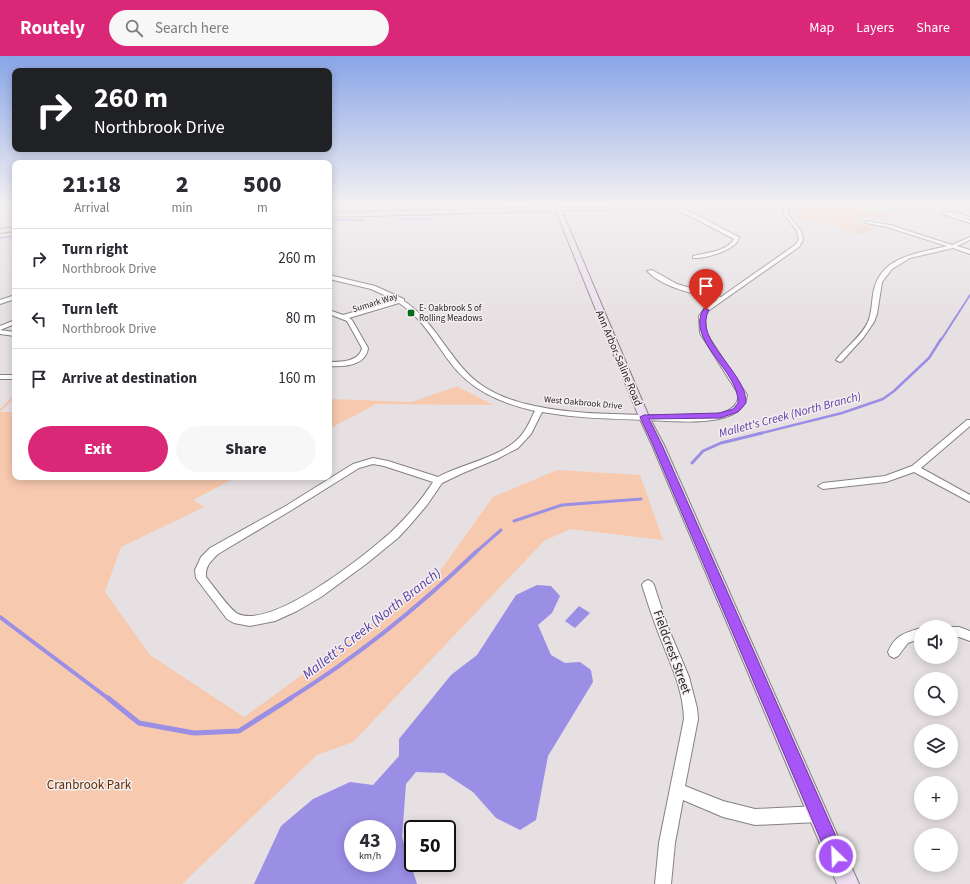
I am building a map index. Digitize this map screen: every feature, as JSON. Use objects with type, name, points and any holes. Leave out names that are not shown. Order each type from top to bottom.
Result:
[{"type":"main road","name":"Ann Arbor-Saline Road","points":[[572,244],[644,417],[661,452],[848,884]]},
{"type":"street","points":[[695,257],[723,250],[733,244]]},
{"type":"street","points":[[650,271],[662,279],[677,285],[721,299],[799,244]]},
{"type":"street","points":[[944,244],[970,252]]},
{"type":"street","points":[[840,360],[870,323],[873,316],[877,284],[891,267],[903,260],[957,244]]},
{"type":"street","name":"West Oakbrook Drive","points":[[332,278],[374,288],[404,302],[422,318],[467,378],[480,387],[508,402],[539,410],[585,414],[644,417],[720,416],[736,411],[742,403],[743,395],[738,385],[703,333],[702,316],[706,310],[721,299]]},
{"type":"street","points":[[0,302],[12,299]]},
{"type":"street","name":"Sumark Way","points":[[332,313],[347,319],[404,302]]},
{"type":"street","points":[[332,364],[342,364],[352,361],[363,356],[365,352],[365,348],[347,319]]},
{"type":"street","points":[[0,328],[12,323]]},
{"type":"street","points":[[0,332],[12,334]]},
{"type":"street","points":[[0,377],[12,377]]},
{"type":"street","points":[[439,481],[379,462],[365,463],[356,466],[287,509],[214,551],[205,560],[200,570],[201,578],[233,618],[248,622],[264,620],[292,608],[341,577],[370,556],[409,519],[439,481],[455,471],[500,453],[517,444],[523,439],[531,428],[539,410]]},
{"type":"street","points":[[823,486],[886,479],[915,468],[970,422]]},
{"type":"street","points":[[915,468],[970,499]]},
{"type":"street","name":"Fieldcrest Street","points":[[648,585],[665,636],[683,677],[691,705],[691,719],[667,844],[663,884]]},
{"type":"street","points":[[958,632],[970,636]]},
{"type":"street","points":[[894,652],[904,639],[914,635]]},
{"type":"street","points":[[678,791],[723,809],[755,817],[818,814]]},
{"type":"green space","points":[[457,386],[493,405],[376,404],[332,427],[332,399],[412,402]]},
{"type":"green space","points":[[12,397],[12,401],[0,412],[0,409]]},
{"type":"green space","name":"Cranbrook Park","points":[[0,412],[12,412],[12,480],[231,480],[193,500],[204,507],[121,547],[105,592],[150,655],[244,717],[435,578],[493,497],[557,470],[640,475],[663,540],[570,529],[544,541],[353,742],[317,755],[182,884],[0,884]]},
{"type":"shaded area","points":[[537,585],[551,586],[560,596],[552,613],[538,625],[551,655],[565,663],[580,662],[591,670],[593,682],[548,756],[536,820],[520,830],[496,818],[473,792],[444,773],[416,772],[406,784],[402,837],[404,843],[404,872],[413,872],[417,884],[254,884],[281,826],[313,799],[350,782],[373,785],[399,756],[399,739],[451,675],[477,655],[516,595]]},
{"type":"shaded area","points":[[579,606],[590,613],[575,628],[565,621]]},
{"type":"waterway","name":"Mallett's Creek (North Branch)","points":[[941,340],[970,295]]},
{"type":"waterway","name":"Mallett's Creek (North Branch)","points":[[762,433],[842,413],[883,399],[894,391],[929,358],[941,339]]},
{"type":"waterway","name":"Mallett's Creek (North Branch)","points":[[692,463],[703,451],[721,443],[762,433]]},
{"type":"waterway","name":"Mallett's Creek (North Branch)","points":[[758,434],[762,433]]},
{"type":"waterway","name":"Mallett's Creek (North Branch)","points":[[514,521],[562,505],[641,499]]},
{"type":"waterway","name":"Mallett's Creek (North Branch)","points":[[476,552],[501,530]]},
{"type":"waterway","name":"Mallett's Creek (North Branch)","points":[[289,699],[339,666],[387,630],[477,551]]},
{"type":"waterway","name":"Mallett's Creek (North Branch)","points":[[0,617],[109,699]]},
{"type":"waterway","name":"Mallett's Creek (North Branch)","points":[[108,698],[139,723],[194,733],[239,731],[291,698]]},
{"type":"place","name":"E- Oakbrook S of Rolling Meadows","points":[[411,313]]},
{"type":"route","points":[[706,310],[702,316],[703,333],[738,385],[743,395],[742,403],[736,411],[720,416],[663,418],[644,417],[658,445],[836,856]]}]
